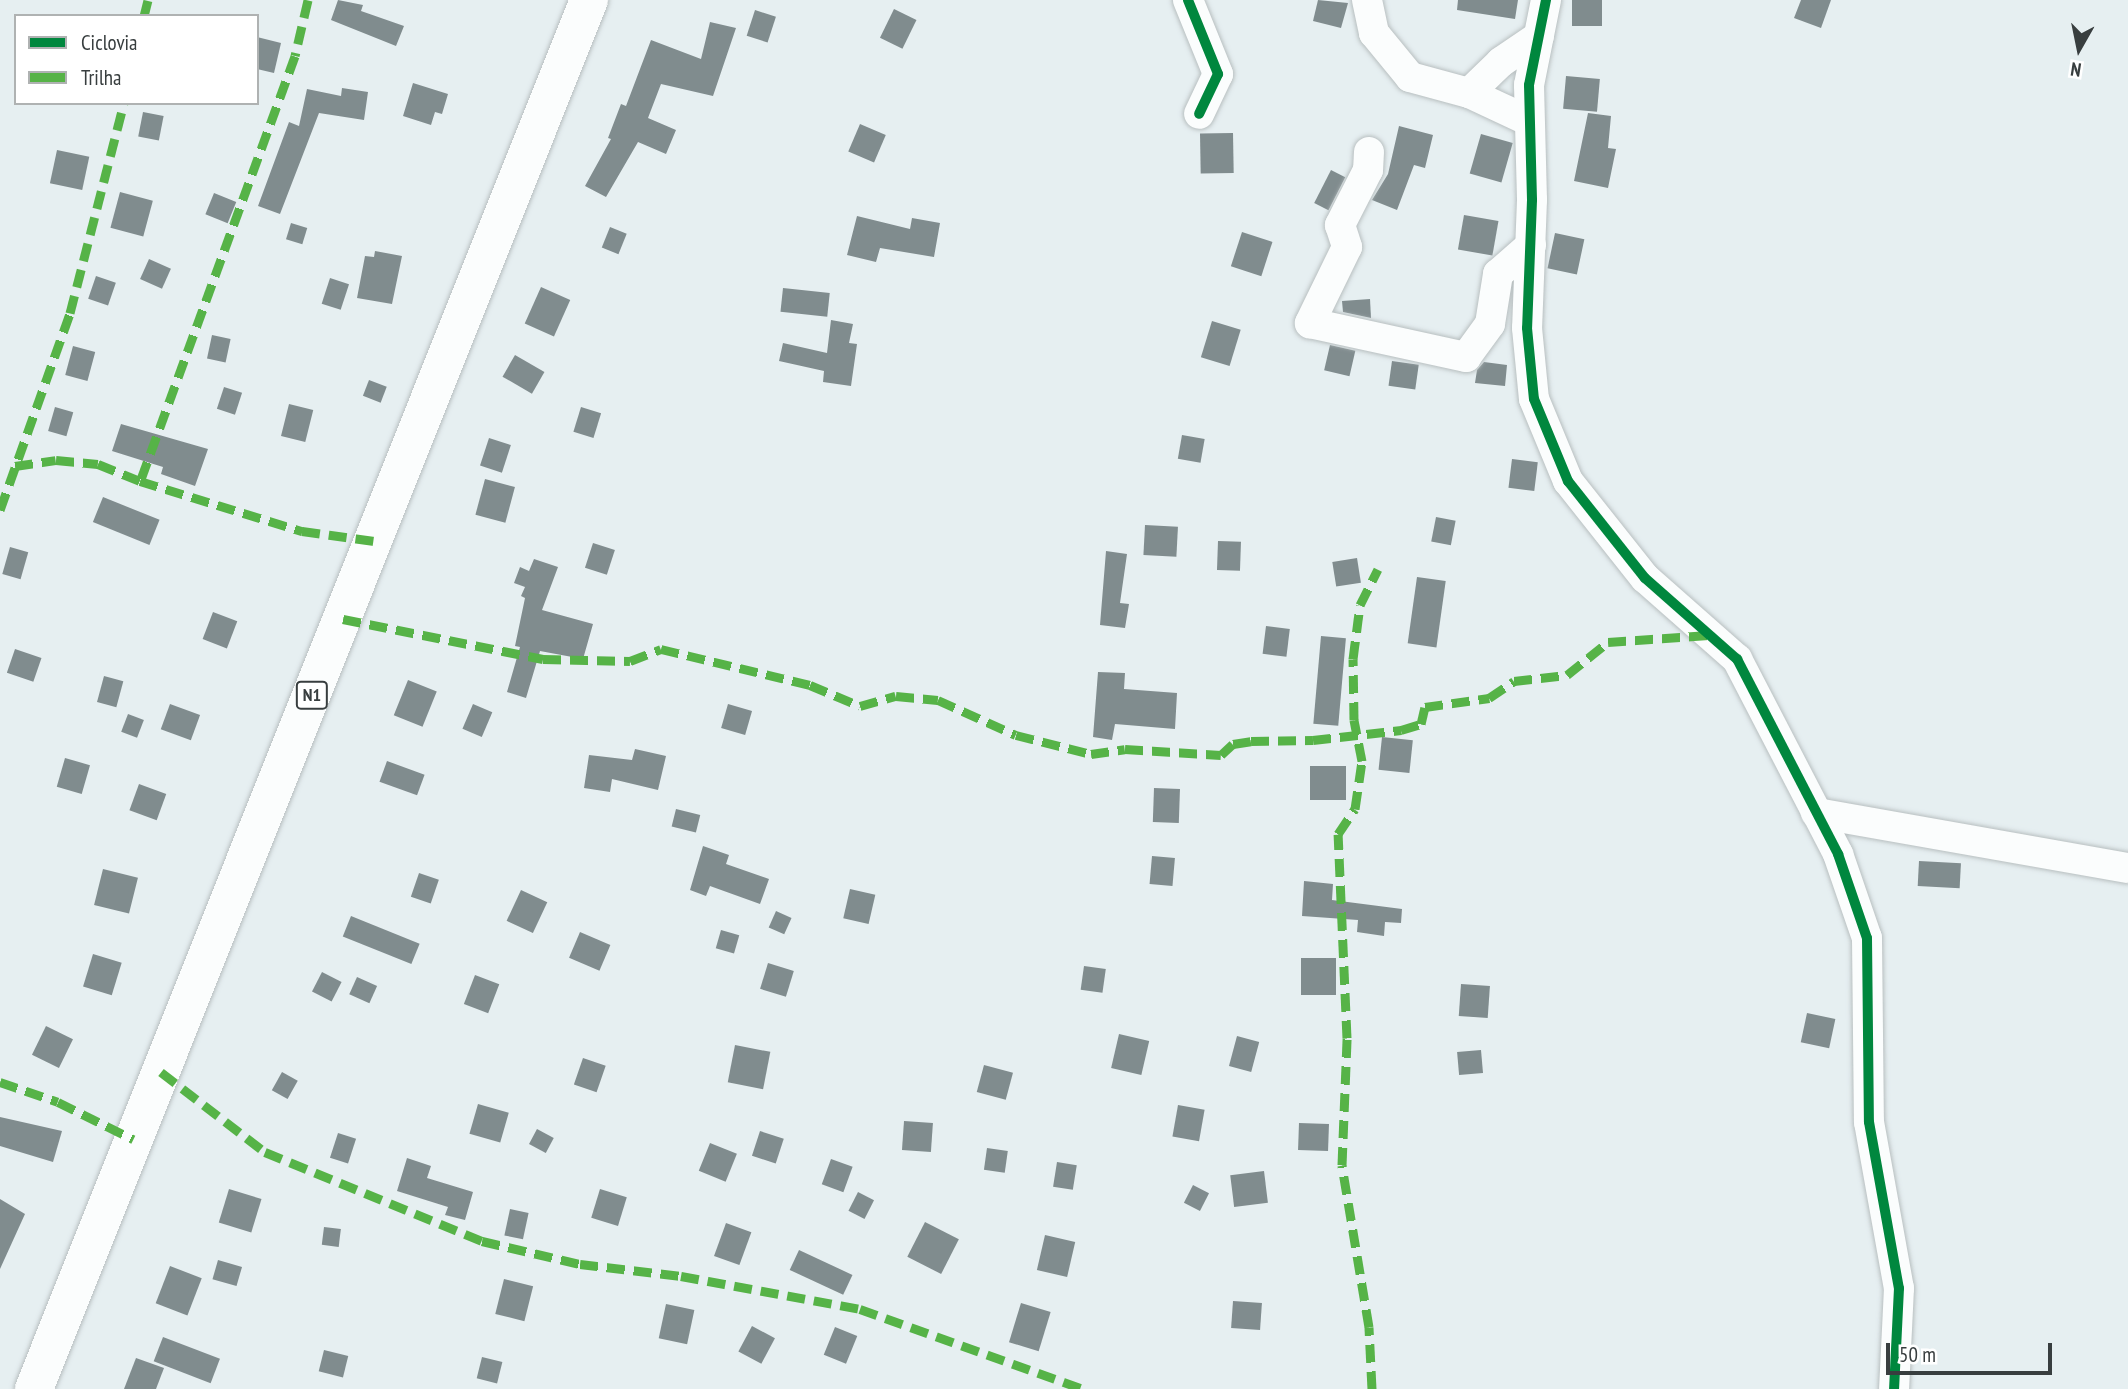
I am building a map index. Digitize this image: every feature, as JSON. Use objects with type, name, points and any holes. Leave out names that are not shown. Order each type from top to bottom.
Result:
[{"type":"highway","name":"N1","points":[[34,1389],[589,0]]},
{"type":"street","points":[[1188,0],[1218,74],[1199,114]]},
{"type":"street","points":[[1367,0],[1374,33],[1410,77],[1469,93],[1529,121]]},
{"type":"street","points":[[1546,0],[1529,85],[1531,245],[1527,328],[1534,399],[1568,481],[1645,578],[1737,659],[1838,854],[1867,938],[1869,1122],[1899,1288],[1894,1389]]},
{"type":"street","points":[[1469,93],[1501,62],[1539,36]]},
{"type":"street","points":[[1368,152],[1368,170],[1340,225],[1347,247],[1310,323],[1466,357],[1490,324],[1498,274],[1531,245]]},
{"type":"street","points":[[1816,813],[2128,868]]},
{"type":"building","points":[[338,0],[363,5],[361,11],[404,26],[396,46],[331,20]]},
{"type":"building","points":[[1318,0],[1348,3],[1341,28],[1313,21]]},
{"type":"building","points":[[1458,0],[1518,0],[1515,19],[1457,10]]},
{"type":"building","points":[[1572,0],[1602,0],[1602,26],[1572,26]]},
{"type":"building","points":[[1801,0],[1831,0],[1821,28],[1794,18]]},
{"type":"building","points":[[894,9],[916,20],[902,49],[880,38]]},
{"type":"building","points":[[755,10],[776,17],[768,42],[747,36]]},
{"type":"building","points":[[710,22],[736,28],[713,96],[661,84],[648,118],[676,130],[666,154],[638,142],[606,197],[585,186],[611,139],[608,138],[621,104],[626,106],[651,40],[701,59]]},
{"type":"building","points":[[259,38],[281,43],[274,73],[259,69]]},
{"type":"building","points":[[1566,76],[1600,79],[1597,112],[1563,109]]},
{"type":"building","points":[[413,83],[448,94],[442,114],[435,112],[431,125],[403,116]]},
{"type":"building","points":[[342,88],[368,92],[364,120],[319,113],[280,214],[258,206],[289,122],[299,126],[307,89],[341,96]]},
{"type":"building","points":[[143,112],[164,116],[159,141],[138,137]]},
{"type":"building","points":[[1588,113],[1611,116],[1608,148],[1616,149],[1608,188],[1574,181]]},
{"type":"building","points":[[860,124],[886,135],[874,163],[848,152]]},
{"type":"building","points":[[1399,126],[1433,135],[1425,168],[1414,165],[1397,210],[1372,200],[1388,174]]},
{"type":"building","points":[[1233,133],[1234,173],[1201,174],[1200,134]]},
{"type":"building","points":[[1481,134],[1513,143],[1501,183],[1470,173]]},
{"type":"building","points":[[57,150],[89,157],[82,190],[50,183]]},
{"type":"building","points":[[1331,170],[1345,177],[1328,210],[1314,203]]},
{"type":"building","points":[[120,192],[153,201],[143,237],[110,228]]},
{"type":"building","points":[[214,193],[236,202],[228,223],[205,214]]},
{"type":"building","points":[[1464,215],[1498,221],[1492,256],[1458,249]]},
{"type":"building","points":[[857,216],[910,229],[912,218],[940,223],[934,257],[880,248],[876,262],[847,255]]},
{"type":"building","points":[[291,223],[307,228],[302,244],[286,239]]},
{"type":"building","points":[[610,227],[627,234],[618,254],[602,247]]},
{"type":"building","points":[[1242,232],[1272,242],[1261,276],[1231,266]]},
{"type":"building","points":[[1555,233],[1584,239],[1577,274],[1548,268]]},
{"type":"building","points":[[375,251],[402,256],[392,304],[357,298],[365,256],[374,257]]},
{"type":"building","points":[[149,259],[171,269],[162,289],[140,279]]},
{"type":"building","points":[[96,276],[116,283],[108,306],[88,299]]},
{"type":"building","points":[[330,278],[349,284],[341,310],[322,304]]},
{"type":"building","points":[[541,287],[570,300],[554,337],[525,324]]},
{"type":"building","points":[[783,288],[830,293],[827,317],[780,312]]},
{"type":"building","points":[[1370,299],[1371,318],[1343,312],[1342,301]]},
{"type":"building","points":[[831,320],[853,324],[849,343],[857,344],[851,386],[823,382],[824,371],[779,361],[783,343],[827,353]]},
{"type":"building","points":[[1212,321],[1241,330],[1230,366],[1201,357]]},
{"type":"building","points":[[212,335],[231,339],[226,362],[207,358]]},
{"type":"building","points":[[1330,345],[1355,351],[1349,376],[1324,370]]},
{"type":"building","points":[[73,346],[95,352],[87,381],[65,375]]},
{"type":"building","points":[[515,355],[544,372],[532,394],[502,377]]},
{"type":"building","points":[[1392,361],[1419,365],[1415,390],[1389,386]]},
{"type":"building","points":[[1484,362],[1507,365],[1505,386],[1475,383],[1477,370]]},
{"type":"building","points":[[369,380],[387,387],[381,403],[363,396]]},
{"type":"building","points":[[224,387],[242,393],[235,415],[217,409]]},
{"type":"building","points":[[289,404],[313,410],[305,442],[281,436]]},
{"type":"building","points":[[55,407],[73,412],[66,436],[48,431]]},
{"type":"building","points":[[581,407],[601,413],[593,438],[573,432]]},
{"type":"building","points":[[121,424],[208,449],[195,486],[161,474],[163,467],[112,451]]},
{"type":"building","points":[[1182,435],[1205,439],[1200,463],[1178,459]]},
{"type":"building","points":[[489,438],[511,445],[502,473],[480,466]]},
{"type":"building","points":[[1512,459],[1538,462],[1534,491],[1508,488]]},
{"type":"building","points":[[485,479],[515,487],[505,523],[475,515]]},
{"type":"building","points":[[103,497],[160,520],[149,545],[93,522]]},
{"type":"building","points":[[1436,517],[1456,521],[1451,545],[1431,542]]},
{"type":"building","points":[[1145,525],[1178,527],[1176,557],[1143,555]]},
{"type":"building","points":[[1218,541],[1241,542],[1240,571],[1217,570]]},
{"type":"building","points":[[593,543],[615,550],[607,575],[585,568]]},
{"type":"building","points":[[10,547],[28,552],[21,579],[2,574]]},
{"type":"building","points":[[1106,551],[1127,554],[1120,603],[1129,604],[1125,628],[1100,625]]},
{"type":"building","points":[[1357,558],[1361,583],[1336,587],[1332,562]]},
{"type":"building","points":[[534,559],[558,567],[542,610],[593,624],[583,659],[540,651],[526,698],[507,692],[520,647],[515,646],[525,598],[521,596],[525,587],[514,583],[520,567],[529,571]]},
{"type":"building","points":[[1417,577],[1446,581],[1436,647],[1408,643]]},
{"type":"building","points":[[213,612],[237,621],[227,648],[203,639]]},
{"type":"building","points":[[1266,626],[1290,629],[1286,657],[1263,654]]},
{"type":"building","points":[[1321,636],[1346,638],[1338,726],[1313,724]]},
{"type":"building","points":[[15,649],[41,658],[33,682],[7,673]]},
{"type":"building","points":[[1098,672],[1125,673],[1124,689],[1177,693],[1175,729],[1115,724],[1112,740],[1093,737]]},
{"type":"building","points":[[104,676],[123,681],[116,707],[97,702]]},
{"type":"building","points":[[408,680],[437,692],[423,727],[394,715]]},
{"type":"building","points":[[170,704],[200,715],[191,740],[161,729]]},
{"type":"building","points":[[473,704],[492,712],[482,737],[462,729]]},
{"type":"building","points":[[728,704],[752,711],[745,735],[721,728]]},
{"type":"building","points":[[128,714],[144,720],[137,738],[121,732]]},
{"type":"building","points":[[1382,737],[1413,740],[1409,773],[1379,770]]},
{"type":"building","points":[[635,749],[666,756],[658,790],[612,779],[610,792],[584,788],[589,755],[632,760]]},
{"type":"building","points":[[65,758],[90,765],[82,794],[57,787]]},
{"type":"building","points":[[387,761],[425,775],[417,795],[379,782]]},
{"type":"building","points":[[1310,766],[1346,766],[1346,800],[1310,800]]},
{"type":"building","points":[[139,784],[166,794],[157,820],[129,810]]},
{"type":"building","points":[[1154,788],[1180,789],[1179,823],[1153,822]]},
{"type":"building","points":[[676,809],[700,815],[696,833],[672,826]]},
{"type":"building","points":[[703,846],[729,855],[726,864],[769,879],[760,904],[710,886],[706,896],[690,890]]},
{"type":"building","points":[[1152,856],[1175,858],[1172,886],[1150,884]]},
{"type":"building","points":[[1919,861],[1961,863],[1960,888],[1918,886]]},
{"type":"building","points":[[103,869],[138,878],[129,914],[94,905]]},
{"type":"building","points":[[419,873],[439,880],[431,903],[411,897]]},
{"type":"building","points":[[1304,881],[1333,884],[1332,900],[1402,909],[1401,923],[1385,922],[1384,936],[1357,932],[1358,920],[1302,916]]},
{"type":"building","points":[[850,889],[875,895],[869,924],[843,918]]},
{"type":"building","points":[[521,890],[547,902],[533,933],[507,921]]},
{"type":"building","points":[[776,911],[792,918],[784,934],[769,927]]},
{"type":"building","points":[[351,916],[420,944],[411,964],[343,936]]},
{"type":"building","points":[[721,930],[739,935],[734,954],[716,948]]},
{"type":"building","points":[[580,932],[610,945],[599,971],[569,958]]},
{"type":"building","points":[[93,954],[122,963],[112,995],[83,987]]},
{"type":"building","points":[[1301,958],[1336,958],[1336,995],[1301,995]]},
{"type":"building","points":[[768,963],[794,971],[786,997],[760,989]]},
{"type":"building","points":[[1084,966],[1106,969],[1102,993],[1081,990]]},
{"type":"building","points":[[322,972],[342,982],[332,1002],[312,992]]},
{"type":"building","points":[[475,975],[499,984],[488,1013],[464,1004]]},
{"type":"building","points":[[357,977],[377,986],[369,1003],[349,994]]},
{"type":"building","points":[[1461,984],[1490,986],[1488,1018],[1459,1016]]},
{"type":"building","points":[[1807,1013],[1835,1019],[1829,1048],[1801,1042]]},
{"type":"building","points":[[46,1026],[73,1039],[59,1068],[32,1055]]},
{"type":"building","points":[[1119,1034],[1149,1041],[1141,1075],[1111,1068]]},
{"type":"building","points":[[1237,1036],[1259,1042],[1251,1072],[1229,1066]]},
{"type":"building","points":[[735,1045],[770,1052],[763,1089],[728,1082]]},
{"type":"building","points":[[1481,1050],[1483,1073],[1459,1075],[1457,1052]]},
{"type":"building","points":[[583,1058],[606,1066],[597,1092],[574,1084]]},
{"type":"building","points":[[984,1065],[1013,1073],[1006,1100],[977,1092]]},
{"type":"building","points":[[282,1072],[298,1081],[288,1099],[272,1090]]},
{"type":"building","points":[[478,1104],[509,1113],[500,1143],[469,1134]]},
{"type":"building","points":[[1178,1105],[1205,1110],[1199,1141],[1172,1137]]},
{"type":"building","points":[[0,1117],[62,1131],[53,1162],[0,1146]]},
{"type":"building","points":[[904,1121],[933,1123],[931,1152],[902,1150]]},
{"type":"building","points":[[1299,1123],[1329,1124],[1328,1151],[1298,1150]]},
{"type":"building","points":[[537,1129],[554,1138],[546,1153],[529,1144]]},
{"type":"building","points":[[760,1131],[784,1139],[776,1163],[752,1156]]},
{"type":"building","points":[[338,1133],[356,1139],[348,1164],[330,1158]]},
{"type":"building","points":[[710,1143],[737,1154],[726,1182],[699,1171]]},
{"type":"building","points":[[987,1148],[1008,1151],[1005,1173],[984,1170]]},
{"type":"building","points":[[407,1158],[431,1166],[427,1178],[473,1192],[465,1220],[445,1215],[448,1207],[397,1191]]},
{"type":"building","points":[[831,1159],[853,1167],[843,1192],[822,1184]]},
{"type":"building","points":[[1057,1162],[1077,1165],[1073,1190],[1053,1187]]},
{"type":"building","points":[[1264,1171],[1268,1203],[1234,1207],[1230,1175]]},
{"type":"building","points":[[1193,1185],[1209,1193],[1200,1211],[1184,1203]]},
{"type":"building","points":[[229,1189],[262,1199],[251,1232],[219,1222]]},
{"type":"building","points":[[600,1189],[627,1197],[618,1226],[591,1218]]},
{"type":"building","points":[[858,1192],[874,1200],[865,1219],[848,1211]]},
{"type":"building","points":[[0,1199],[25,1214],[0,1269]]},
{"type":"building","points":[[510,1209],[529,1213],[523,1239],[504,1235]]},
{"type":"building","points":[[925,1222],[959,1239],[941,1274],[907,1257]]},
{"type":"building","points":[[726,1223],[751,1232],[739,1265],[714,1256]]},
{"type":"building","points":[[324,1227],[341,1229],[339,1247],[322,1245]]},
{"type":"building","points":[[1045,1235],[1075,1242],[1067,1277],[1037,1270]]},
{"type":"building","points":[[799,1250],[852,1275],[843,1295],[790,1270]]},
{"type":"building","points":[[218,1260],[242,1267],[237,1286],[212,1279]]},
{"type":"building","points":[[170,1266],[202,1278],[187,1316],[156,1303]]},
{"type":"building","points":[[504,1279],[533,1286],[524,1321],[495,1314]]},
{"type":"building","points":[[1233,1301],[1262,1303],[1260,1330],[1231,1328]]},
{"type":"building","points":[[1021,1303],[1051,1312],[1039,1351],[1009,1342]]},
{"type":"building","points":[[666,1304],[694,1310],[687,1344],[659,1338]]},
{"type":"building","points":[[752,1326],[775,1338],[761,1364],[738,1352]]},
{"type":"building","points":[[835,1327],[857,1336],[846,1364],[824,1355]]},
{"type":"building","points":[[163,1337],[220,1359],[211,1383],[154,1361]]},
{"type":"building","points":[[324,1350],[348,1356],[343,1377],[319,1371]]},
{"type":"building","points":[[482,1357],[502,1362],[497,1383],[477,1378]]},
{"type":"building","points":[[136,1358],[164,1368],[156,1389],[124,1389]]},
{"type":"marked path","points":[[144,14],[148,0]]},
{"type":"marked path","points":[[308,0],[295,56],[140,481],[302,531],[374,541]]},
{"type":"marked path","points":[[0,510],[70,313],[123,105]]},
{"type":"marked path","points":[[15,466],[56,460],[98,464],[140,481]]},
{"type":"marked path","points":[[1372,1389],[1369,1327],[1342,1165],[1347,1038],[1338,834],[1355,809],[1362,761],[1354,720],[1353,659],[1360,605],[1378,569]]},
{"type":"marked path","points":[[343,619],[543,659],[630,661],[661,649],[810,685],[860,706],[896,696],[938,700],[1016,735],[1091,754],[1125,749],[1221,755],[1233,744],[1251,741],[1313,740],[1401,730],[1421,724],[1425,707],[1489,698],[1514,681],[1567,675],[1608,642],[1709,635]]},
{"type":"marked path","points":[[161,1072],[265,1152],[482,1241],[580,1264],[681,1276],[860,1309],[1083,1389]]},
{"type":"marked path","points":[[0,1082],[58,1102],[133,1139]]},
{"type":"cycle path","points":[[1188,0],[1218,74],[1199,114]]},
{"type":"cycle path","points":[[1546,0],[1529,85],[1532,200],[1527,328],[1534,399],[1568,481],[1645,578],[1737,659],[1838,854],[1867,938],[1869,1122],[1899,1288],[1894,1389]]}]
